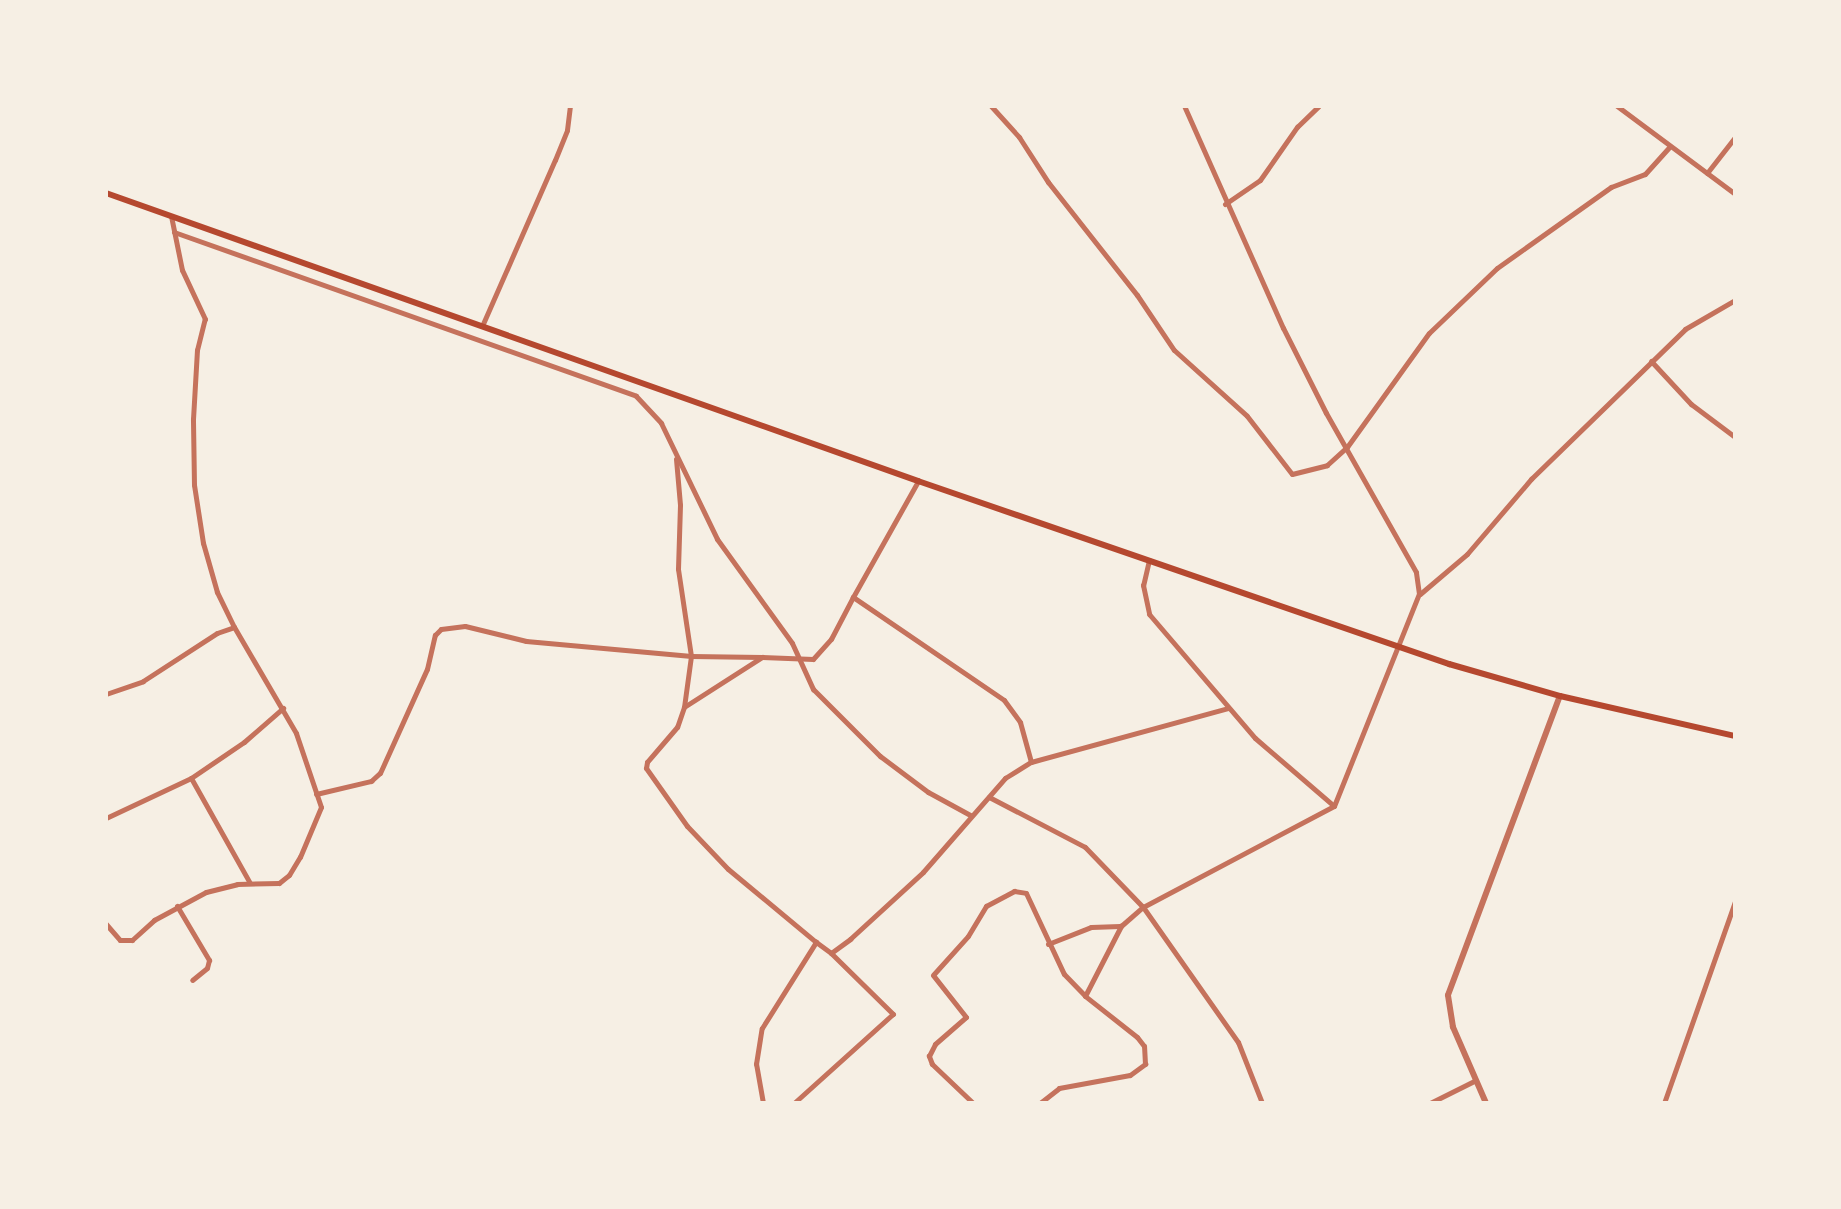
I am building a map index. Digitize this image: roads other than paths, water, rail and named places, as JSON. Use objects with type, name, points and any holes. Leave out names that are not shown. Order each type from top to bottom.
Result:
[{"type":"main road","points":[[106,193],[665,388],[918,481],[1396,645],[1560,696],[1735,736]]},
{"type":"street","points":[[482,326],[567,130],[570,106]]},
{"type":"street","points":[[991,106],[1019,137],[1048,182],[1137,295],[1174,350],[1247,416],[1292,474],[1327,465],[1347,447],[1429,333],[1469,294],[1525,247],[1611,187],[1645,174],[1669,147]]},
{"type":"street","points":[[1184,106],[1225,204],[1283,328],[1416,572],[1419,594]]},
{"type":"street","points":[[1225,204],[1260,180],[1297,127],[1319,106]]},
{"type":"street","points":[[1617,106],[1735,194]]},
{"type":"street","points":[[1707,173],[1735,137]]},
{"type":"street","points":[[106,924],[120,940],[132,940],[177,906],[221,887],[279,883],[289,875],[321,807],[296,733],[217,592],[198,521],[194,485],[194,374],[205,319],[182,270],[170,215]]},
{"type":"street","points":[[174,232],[636,396],[661,423],[717,539],[792,643],[813,689],[880,756],[928,792],[970,815]]},
{"type":"street","points":[[1085,996],[1121,926],[1143,907],[1334,806],[1419,594],[1467,554],[1531,479],[1685,329],[1735,300]]},
{"type":"street","points":[[1651,361],[1691,404],[1735,437]]},
{"type":"street","points":[[676,458],[680,505],[678,569],[691,656],[684,707],[671,737],[647,762],[646,768],[687,826],[728,869],[831,953],[893,1014],[794,1103]]},
{"type":"street","points":[[316,794],[371,781],[380,773],[427,669],[435,635],[441,629],[465,626],[526,641],[691,656],[813,659],[823,651],[918,481]]},
{"type":"street","points":[[1150,560],[1143,585],[1149,614],[1228,708],[1272,754],[1334,806]]},
{"type":"street","points":[[853,597],[1004,700],[1020,722],[1031,762]]},
{"type":"street","points":[[106,694],[143,681],[217,633],[234,627]]},
{"type":"street","points":[[684,707],[762,657]]},
{"type":"street","points":[[1486,1103],[1453,1027],[1448,1004],[1450,987],[1560,696]]},
{"type":"street","points":[[106,818],[191,778],[244,742],[283,708]]},
{"type":"street","points":[[831,953],[923,872],[1005,778],[1031,762],[1228,708]]},
{"type":"street","points":[[191,778],[250,883]]},
{"type":"street","points":[[989,797],[1085,847],[1143,907],[1238,1042],[1262,1103]]},
{"type":"street","points":[[973,1103],[932,1064],[929,1056],[935,1044],[966,1017],[933,975],[968,936],[986,906],[1014,891],[1026,893],[1048,944],[1069,981],[1144,1046],[1145,1064],[1130,1075],[1059,1088],[1041,1103]]},
{"type":"street","points":[[1664,1103],[1735,901]]},
{"type":"street","points":[[177,906],[209,960],[207,968],[192,980]]},
{"type":"street","points":[[1048,944],[1091,927],[1121,926]]},
{"type":"street","points":[[763,1103],[756,1064],[762,1028],[816,942]]},
{"type":"street","points":[[1430,1103],[1476,1080]]}]
